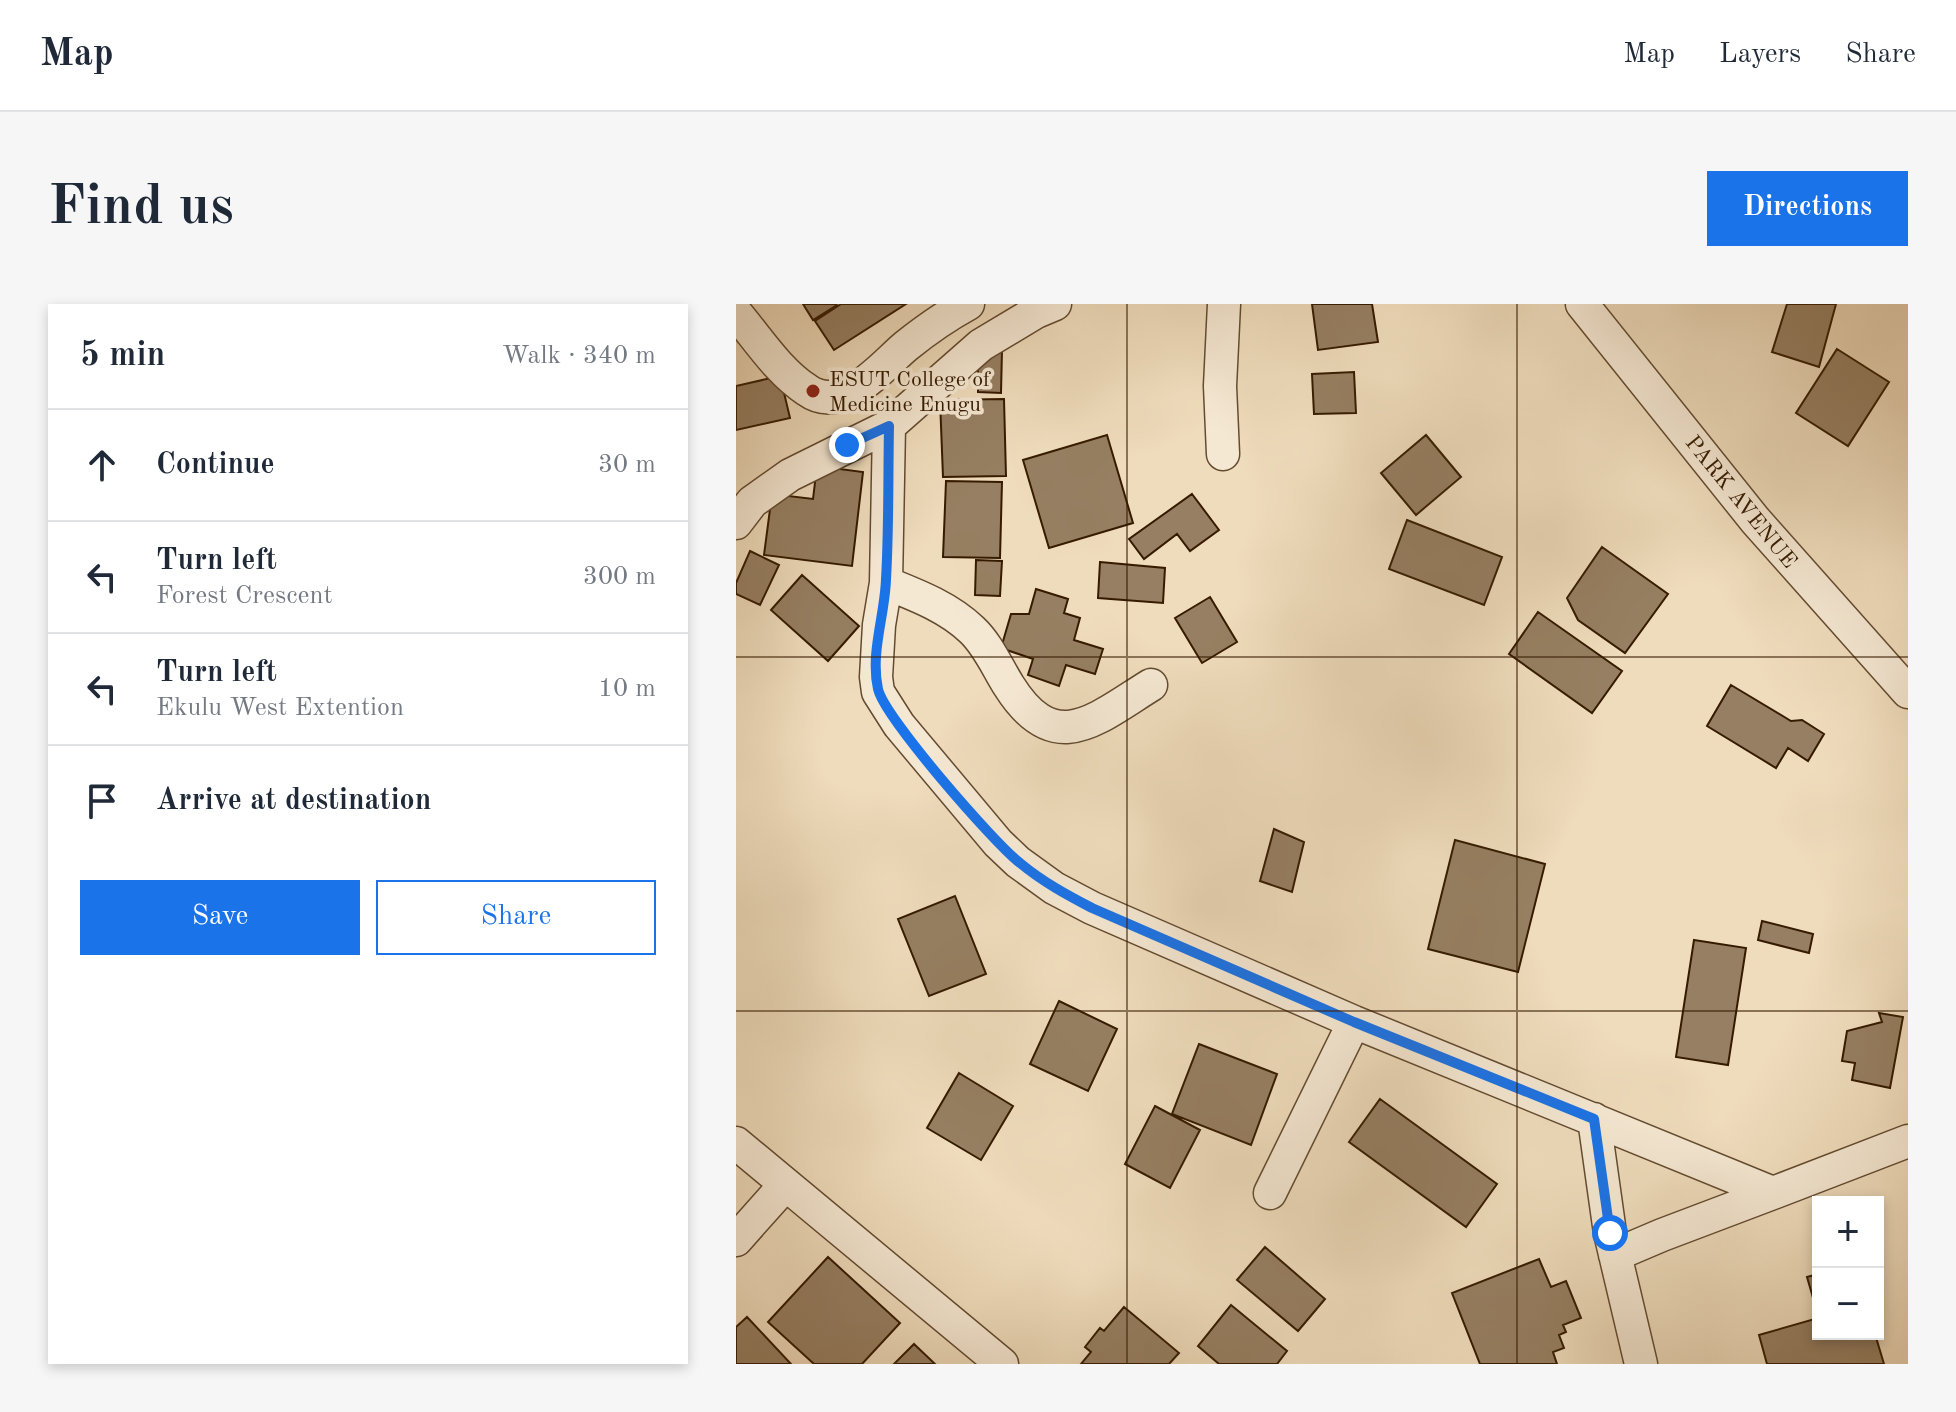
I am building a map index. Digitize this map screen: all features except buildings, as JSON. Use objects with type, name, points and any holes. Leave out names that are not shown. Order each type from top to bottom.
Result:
[{"type":"street","points":[[736,313],[775,362],[809,392],[826,397],[848,393],[872,378],[904,347],[945,316],[968,304]]},
{"type":"street","points":[[736,523],[752,502],[790,475],[889,426],[981,345],[1055,304]]},
{"type":"street","points":[[1223,454],[1220,386],[1224,304]]},
{"type":"street","name":"PARK AVENUE","points":[[1582,304],[1755,520],[1908,692]]},
{"type":"street","points":[[889,426],[886,583],[879,625],[878,692],[899,725],[939,774],[1018,862],[1054,888],[1092,908],[1354,1022],[1773,1193]]},
{"type":"street","points":[[886,583],[956,616],[973,631],[1011,690],[1030,713],[1051,726],[1074,728],[1104,714],[1151,685]]},
{"type":"street","points":[[1270,1193],[1354,1022]]},
{"type":"street","points":[[1594,1119],[1615,1255],[1641,1364]]},
{"type":"street","points":[[1615,1255],[1908,1141]]},
{"type":"street","points":[[736,1143],[1002,1364]]},
{"type":"street","points":[[736,1240],[785,1185]]},
{"type":"place","name":"ESUT College of Medicine Enugu","points":[[813,391]]},
{"type":"route","points":[[847,445],[889,426],[886,583],[879,625],[878,692],[899,725],[998,843],[1054,888],[1092,908],[1354,1022],[1594,1119],[1610,1233]]}]
